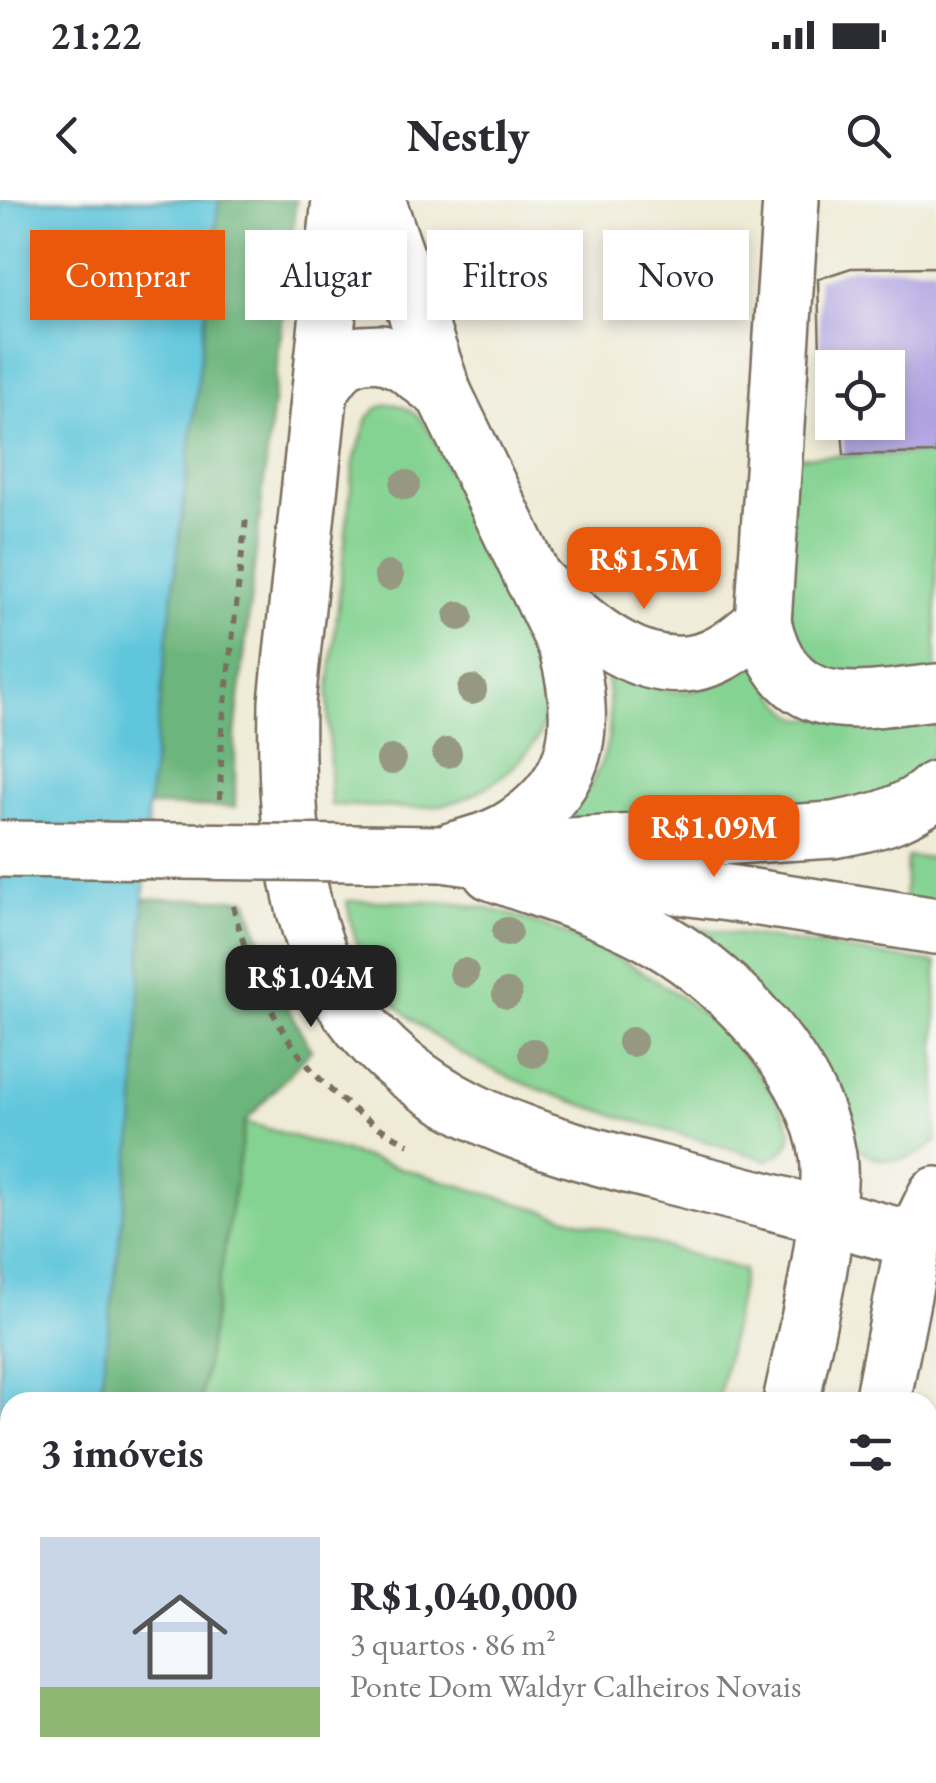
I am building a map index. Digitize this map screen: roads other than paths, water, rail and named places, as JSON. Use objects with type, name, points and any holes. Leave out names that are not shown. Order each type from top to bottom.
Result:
[{"type":"street","points":[[340,200],[287,702],[291,835],[310,924],[326,966],[347,1008],[377,1046],[453,1102],[501,1126],[577,1153],[826,1216],[925,1218],[884,1392]]},
{"type":"street","points":[[377,200],[444,394],[566,646],[579,700],[573,752],[560,782],[514,827],[441,854]]},
{"type":"street","points":[[791,200],[763,622],[768,644],[792,682],[814,696],[864,700],[936,692]]},
{"type":"street","points":[[320,389],[341,362],[361,354],[382,354],[404,364],[444,394]]},
{"type":"street","points":[[533,579],[596,632],[640,658],[664,664],[688,664],[711,658],[731,648],[763,622]]},
{"type":"street","points":[[0,849],[441,854],[833,830],[902,813],[936,789]]},
{"type":"street","points":[[833,830],[936,836]]},
{"type":"street","points":[[441,854],[642,931],[694,962],[727,990],[788,1062],[809,1096],[828,1156],[823,1251],[793,1392]]},
{"type":"street","points":[[441,854],[728,892],[936,926]]},
{"type":"water","points":[[0,200],[219,200],[215,230],[30,230],[30,320],[205,320],[148,806],[134,1127],[100,1392],[0,1392]]}]
